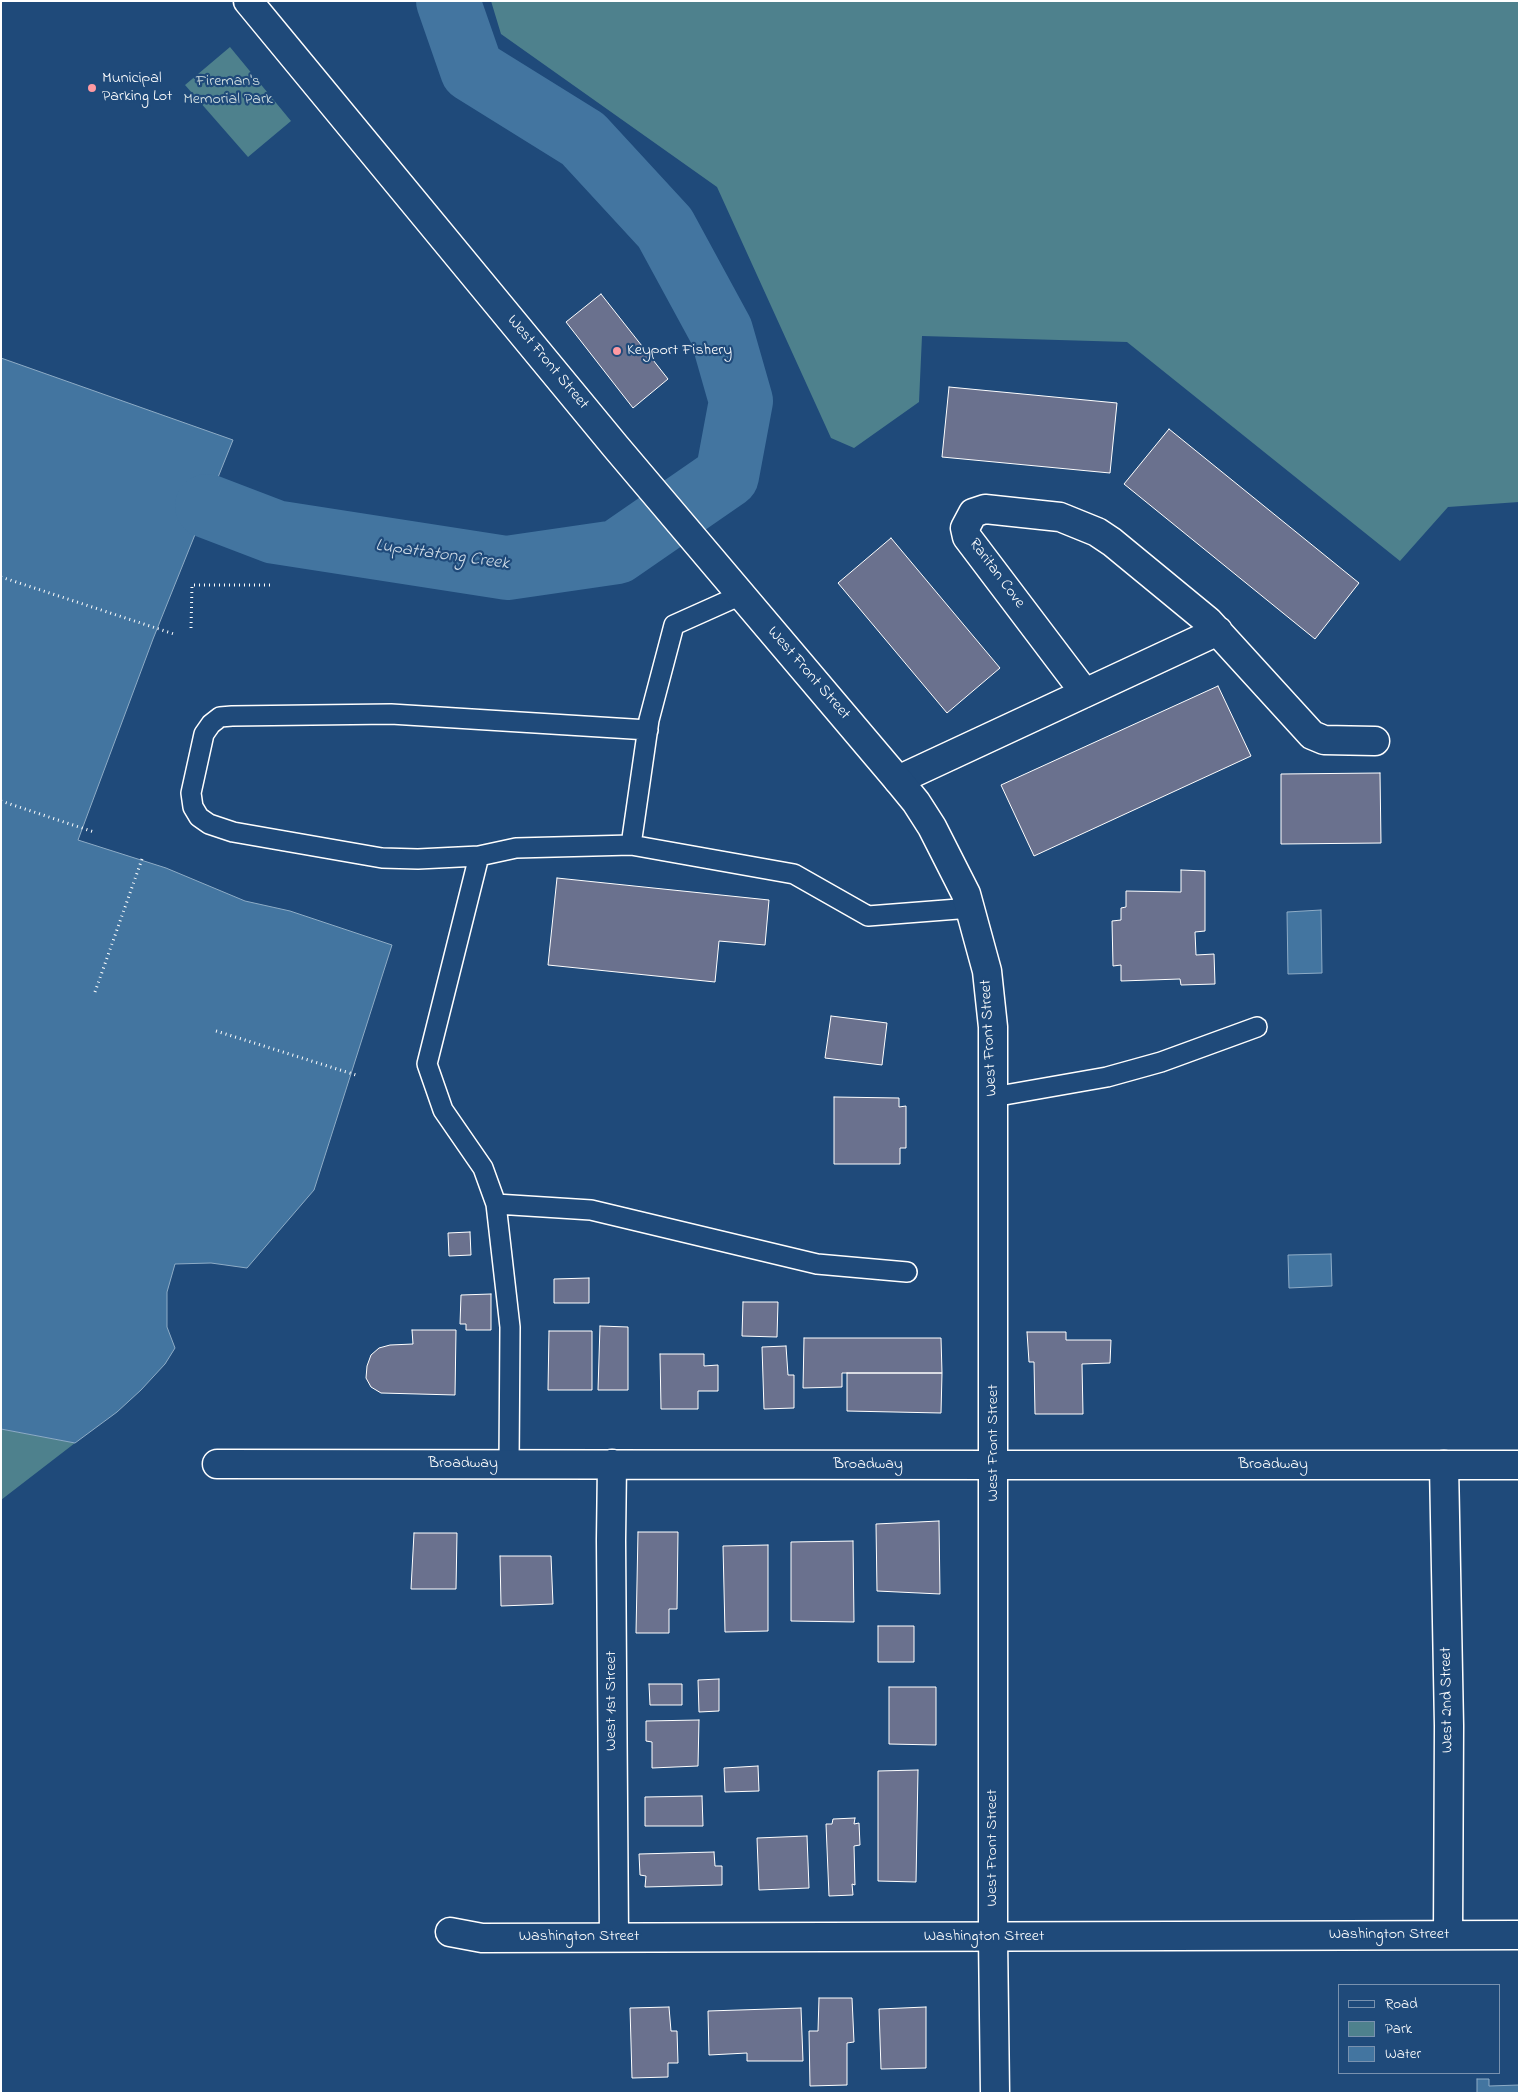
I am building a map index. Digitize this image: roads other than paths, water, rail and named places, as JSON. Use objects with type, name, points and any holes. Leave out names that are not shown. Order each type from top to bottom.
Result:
[{"type":"street","name":"West Front Street","points":[[248,1],[616,447],[916,802],[946,851],[971,908],[987,971],[993,1027],[993,1937],[995,2093]]},
{"type":"street","name":"Raritan Cove","points":[[1085,693],[967,537],[965,528],[973,513],[985,509],[1060,517],[1080,524],[1112,542],[1218,631],[1312,735],[1324,740],[1375,741]]},
{"type":"street","points":[[898,780],[1218,631]]},
{"type":"street","name":"Broadway","points":[[217,1464],[1519,1465]]},
{"type":"street","name":"West 1st Street","points":[[612,1464],[614,1937]]},
{"type":"street","name":"West 2nd Street","points":[[1444,1465],[1449,1726],[1448,1935]]},
{"type":"street","name":"Washington Street","points":[[450,1932],[482,1938],[1519,1935]]},
{"type":"lane","points":[[631,845],[648,730],[674,625],[741,595]]},
{"type":"lane","points":[[648,730],[391,714],[232,716],[220,718],[211,724],[204,734],[191,794],[193,807],[199,817],[209,824],[233,832],[382,858],[418,859],[479,856],[516,848],[631,845],[794,874],[868,916],[971,908]]},
{"type":"lane","points":[[479,856],[426,1064],[443,1110],[482,1168],[496,1204],[510,1327],[509,1464]]},
{"type":"lane","points":[[993,1097],[1107,1077],[1161,1062],[1257,1027]]},
{"type":"lane","points":[[496,1204],[591,1210],[817,1264],[907,1272]]},
{"type":"water","points":[[1,358],[233,440],[153,639],[78,840],[166,868],[245,901],[290,911],[392,945],[314,1190],[247,1268],[211,1263],[175,1264],[167,1292],[167,1327],[175,1348],[165,1364],[141,1390],[117,1412],[75,1443],[1,1429]]},
{"type":"water","points":[[1321,910],[1322,973],[1288,974],[1287,912]]},
{"type":"water","points":[[1331,1254],[1332,1286],[1289,1288],[1288,1255]]},
{"type":"water","points":[[1477,2079],[1489,2079],[1489,2086],[1519,2085],[1519,2093],[1477,2093]]},
{"type":"waterway","name":"Lupattatong Creek","points":[[207,506],[275,532],[507,568],[617,552],[727,476],[741,401],[721,331],[665,228],[583,139],[472,70],[448,1]]},
{"type":"place","name":"Municipal Parking Lot","points":[[92,88]]},
{"type":"place","name":"Keyport Fishery","points":[[617,351]]},
{"type":"park label","name":"Fireman's Memorial Park","points":[[228,91]]}]
